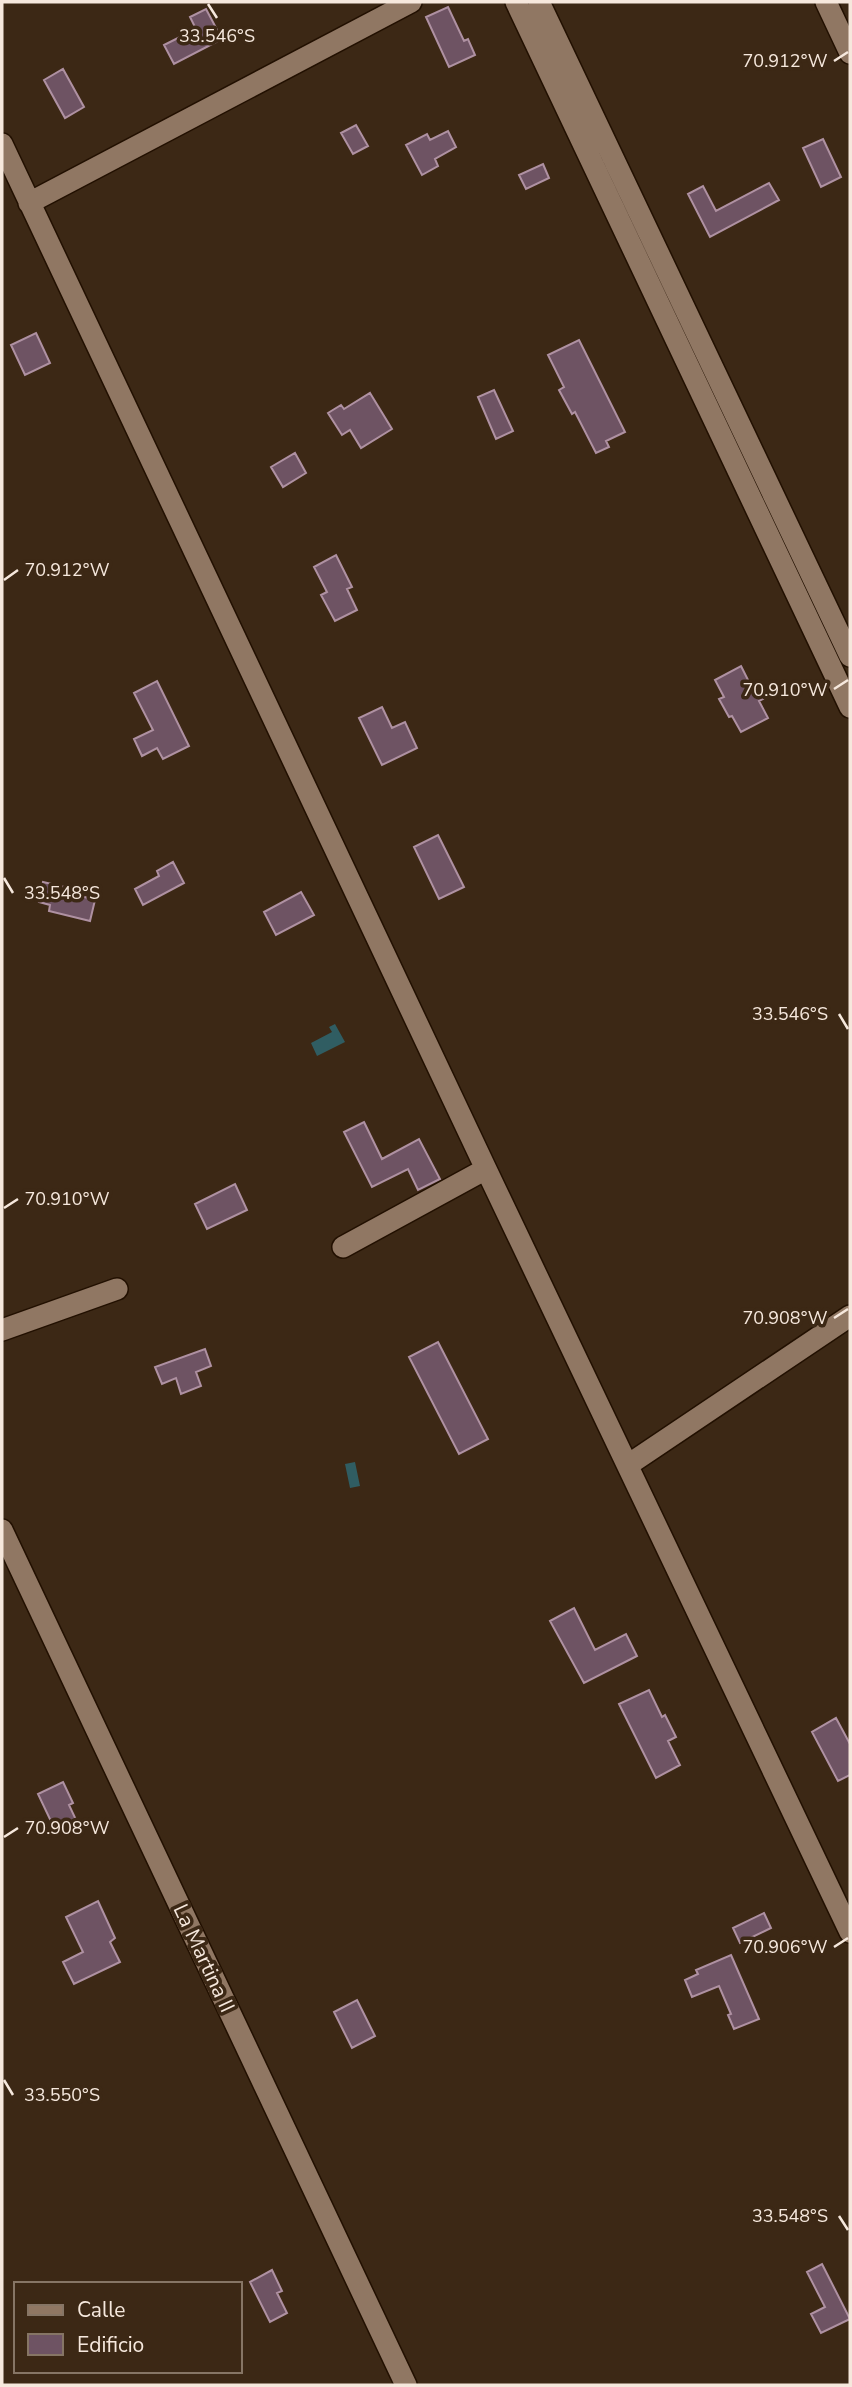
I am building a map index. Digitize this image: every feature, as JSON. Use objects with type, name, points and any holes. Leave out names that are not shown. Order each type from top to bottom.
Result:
[{"type":"street","points":[[29,203],[411,2]]},
{"type":"street","points":[[516,2],[850,707]]},
{"type":"street","points":[[539,2],[850,656]]},
{"type":"street","points":[[826,2],[850,53]]},
{"type":"street","points":[[2,144],[850,1932]]},
{"type":"street","points":[[343,1247],[486,1169]]},
{"type":"street","points":[[2,1330],[117,1289]]},
{"type":"street","points":[[628,1465],[850,1316]]},
{"type":"street","name":"La Martina II","points":[[2,1530],[406,2385]]},
{"type":"water","points":[[335,1024],[345,1042],[317,1056],[311,1043],[332,1032],[329,1027]]},
{"type":"water","points":[[355,1462],[360,1486],[350,1488],[345,1464]]},
{"type":"building","points":[[448,7],[464,41],[468,39],[475,55],[449,67],[426,17]]},
{"type":"building","points":[[206,9],[222,39],[174,64],[164,45],[196,29],[190,17]]},
{"type":"building","points":[[63,69],[84,107],[65,118],[44,80]]},
{"type":"building","points":[[356,125],[368,146],[353,154],[341,133]]},
{"type":"building","points":[[448,131],[456,147],[435,159],[438,166],[422,175],[406,145],[427,134],[430,140]]},
{"type":"building","points":[[823,139],[841,177],[821,187],[803,148]]},
{"type":"building","points":[[543,164],[549,178],[526,189],[519,175]]},
{"type":"building","points":[[769,183],[779,200],[710,237],[688,194],[703,186],[716,211]]},
{"type":"building","points":[[36,333],[50,363],[25,375],[11,345]]},
{"type":"building","points":[[579,340],[625,432],[606,441],[609,447],[596,453],[575,412],[572,414],[559,390],[564,387],[548,355]]},
{"type":"building","points":[[494,390],[513,431],[496,439],[478,397]]},
{"type":"building","points":[[370,393],[392,429],[361,448],[350,430],[342,435],[328,413],[341,405],[344,409]]},
{"type":"building","points":[[295,453],[306,473],[283,487],[271,467]]},
{"type":"building","points":[[336,555],[352,587],[347,589],[357,610],[335,621],[321,595],[327,592],[314,567]]},
{"type":"building","points":[[741,666],[750,684],[754,682],[763,699],[759,701],[768,718],[741,732],[719,699],[724,697],[715,680]]},
{"type":"building","points":[[157,681],[189,746],[163,759],[157,748],[142,756],[134,739],[153,730],[134,693]]},
{"type":"building","points":[[382,707],[392,728],[405,722],[417,748],[382,765],[359,718]]},
{"type":"building","points":[[438,835],[464,887],[439,899],[414,847]]},
{"type":"building","points":[[173,862],[184,883],[143,905],[135,889],[159,876],[157,871]]},
{"type":"building","points":[[43,882],[82,891],[81,896],[95,900],[90,921],[49,911],[50,905],[39,902]]},
{"type":"building","points":[[301,892],[314,915],[276,935],[264,912]]},
{"type":"building","points":[[364,1122],[382,1159],[419,1139],[440,1179],[418,1190],[408,1169],[372,1187],[344,1132]]},
{"type":"building","points":[[235,1184],[247,1210],[207,1229],[195,1204]]},
{"type":"building","points":[[438,1342],[488,1439],[459,1454],[409,1357]]},
{"type":"building","points":[[205,1349],[211,1366],[196,1372],[201,1386],[181,1394],[176,1378],[162,1384],[155,1367]]},
{"type":"building","points":[[574,1608],[595,1650],[626,1634],[637,1656],[584,1683],[550,1621]]},
{"type":"building","points":[[649,1690],[662,1717],[665,1715],[676,1737],[668,1741],[680,1765],[656,1778],[619,1704]]},
{"type":"building","points":[[836,1718],[850,1744],[850,1775],[838,1781],[812,1732]]},
{"type":"building","points":[[63,1782],[73,1803],[69,1805],[78,1824],[57,1834],[38,1794]]},
{"type":"building","points":[[98,1901],[115,1938],[110,1942],[120,1962],[74,1984],[63,1962],[83,1952],[66,1917]]},
{"type":"building","points":[[764,1913],[771,1928],[740,1943],[733,1928]]},
{"type":"building","points":[[731,1955],[759,2019],[734,2029],[728,2015],[731,2014],[719,1986],[692,1997],[685,1980],[698,1974],[696,1970]]},
{"type":"building","points":[[357,2000],[375,2036],[352,2048],[334,2012]]},
{"type":"building","points":[[822,2264],[850,2319],[821,2333],[811,2314],[825,2307],[807,2272]]},
{"type":"building","points":[[272,2270],[282,2291],[277,2293],[287,2313],[270,2322],[250,2282]]}]
